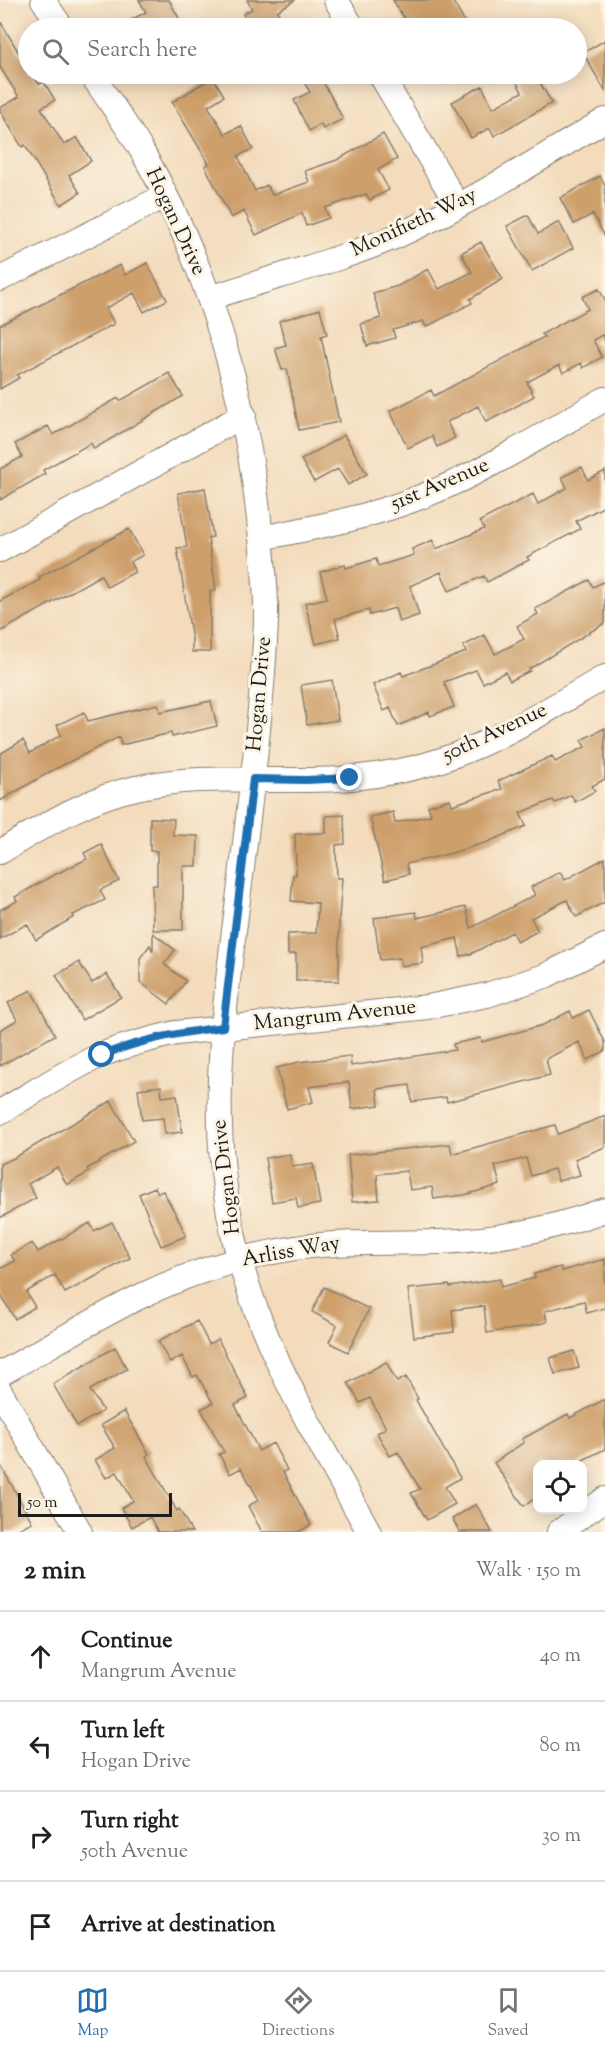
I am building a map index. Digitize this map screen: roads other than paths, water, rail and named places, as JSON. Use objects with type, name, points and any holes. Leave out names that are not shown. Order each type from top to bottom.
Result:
[{"type":"street","points":[[43,0],[55,18]]},
{"type":"street","points":[[336,0],[347,18]]},
{"type":"street","name":"Hogan Drive","points":[[98,84],[141,150],[165,196],[210,298],[244,415],[255,479],[266,619],[253,779],[223,1027],[219,1093],[220,1145],[226,1197],[239,1260],[257,1318],[283,1376],[369,1532]]},
{"type":"street","points":[[386,84],[458,206]]},
{"type":"street","name":"Monifieth Way","points":[[210,298],[334,260],[397,235],[458,206],[605,120]]},
{"type":"street","points":[[0,279],[165,196]]},
{"type":"street","name":"51st Avenue","points":[[261,538],[371,514],[428,494],[474,473],[605,399]]},
{"type":"street","points":[[0,550],[244,415]]},
{"type":"street","name":"50th Avenue","points":[[0,852],[75,810],[133,788],[193,779],[350,778],[401,771],[450,757],[498,737],[605,677]]},
{"type":"street","name":"Mangrum Avenue","points":[[0,1112],[102,1055],[138,1042],[176,1033],[223,1027],[428,1007],[487,995],[545,976],[605,946]]},
{"type":"street","name":"Arliss Way","points":[[0,1374],[135,1299],[190,1275],[239,1260],[295,1248],[354,1242],[442,1242],[489,1238],[536,1230],[605,1210]]},
{"type":"street","points":[[0,1391],[80,1532]]},
{"type":"street","points":[[559,1532],[605,1499]]}]
